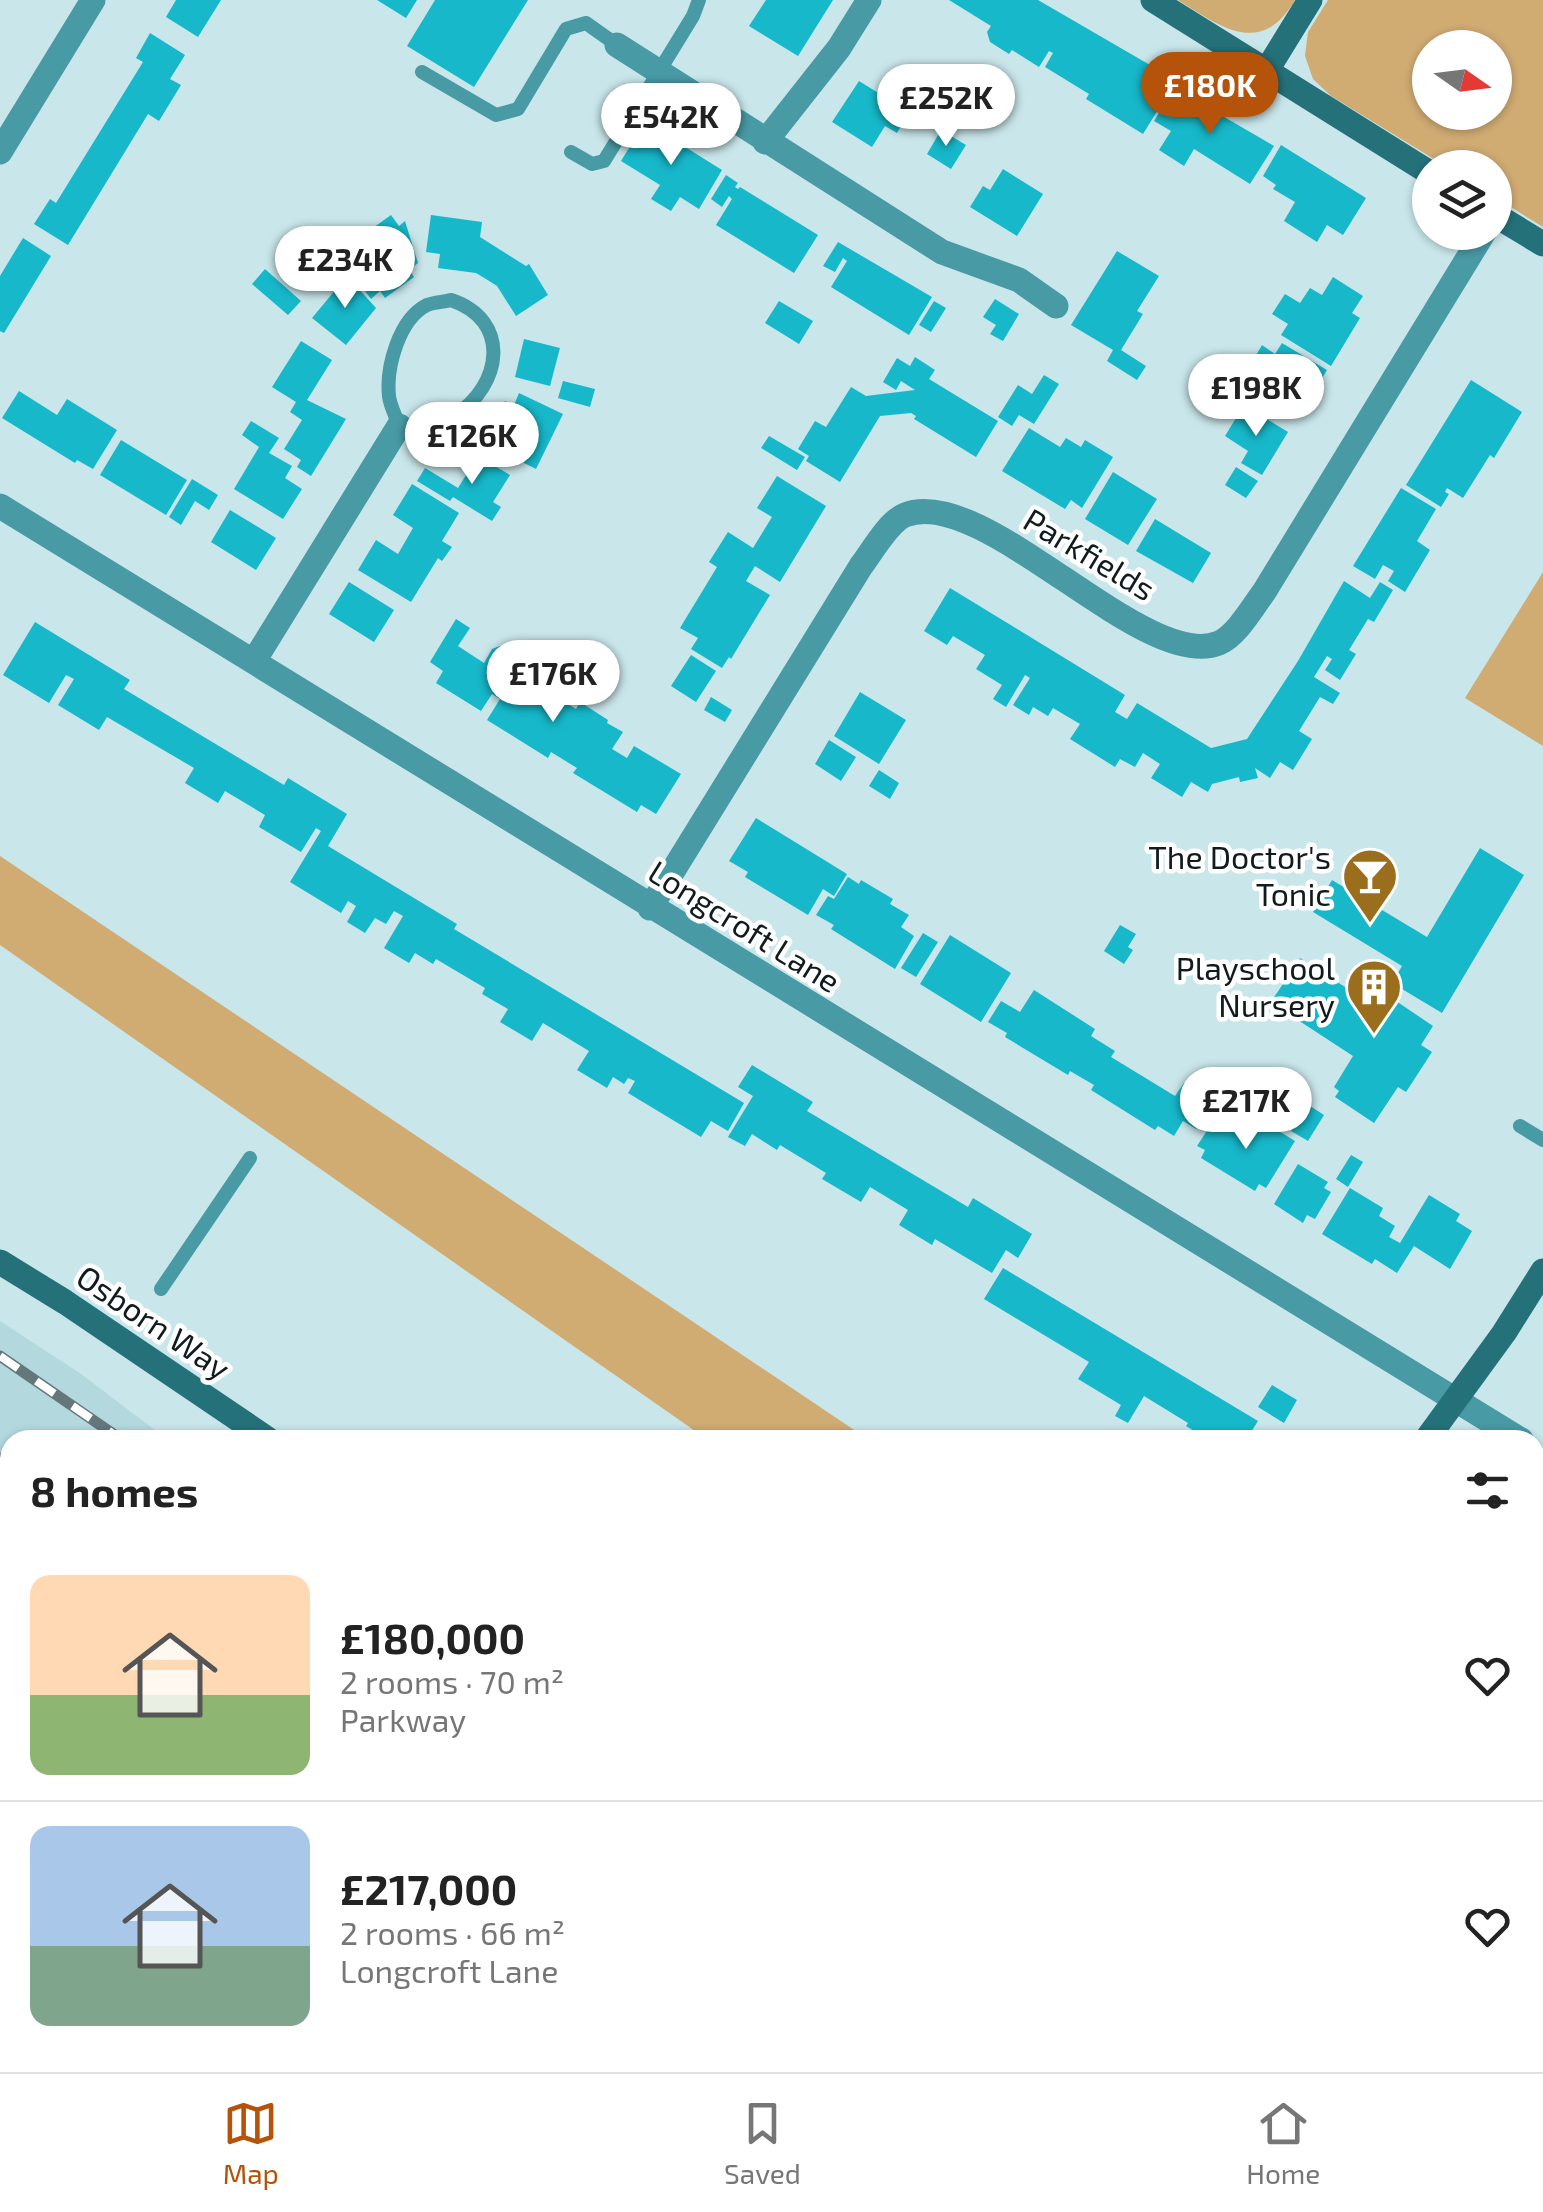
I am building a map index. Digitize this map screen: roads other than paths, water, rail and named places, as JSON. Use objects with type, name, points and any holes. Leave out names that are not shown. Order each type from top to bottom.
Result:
[{"type":"street","points":[[0,152],[93,0]]},
{"type":"street","points":[[765,142],[839,48],[869,0]]},
{"type":"street","points":[[1154,0],[1412,163]]},
{"type":"street","points":[[1267,70],[1310,0]]},
{"type":"street","points":[[617,45],[942,252],[1019,280],[1056,306]]},
{"type":"street","points":[[1512,225],[1543,244]]},
{"type":"street","name":"Parkfields","points":[[650,908],[861,566],[901,516],[929,509],[961,521],[998,537],[1134,624],[1198,649],[1223,642],[1264,592],[1473,250]]},
{"type":"street","points":[[254,662],[400,426]]},
{"type":"street","name":"Longcroft Lane","points":[[0,506],[1503,1430]]},
{"type":"street","name":"Osborn Way","points":[[0,1262],[66,1302],[254,1430]]},
{"type":"street","points":[[1434,1430],[1542,1275]]},
{"type":"lane","points":[[571,152],[592,164],[604,161],[699,0]]},
{"type":"lane","points":[[422,72],[496,115],[518,109],[566,28],[586,23],[617,45]]},
{"type":"lane","points":[[450,300],[471,307],[488,330],[495,355],[485,386],[454,416],[434,423],[400,426],[389,399],[389,373],[408,322],[426,306],[450,300]]},
{"type":"lane","points":[[1520,1126],[1543,1140]]},
{"type":"lane","points":[[160,1289],[250,1158]]},
{"type":"railway","points":[[0,1356],[107,1430]]},
{"type":"place","name":"The Doctor's Tonic","points":[[1370,925]]},
{"type":"place","name":"Playschool Nursery","points":[[1374,1036]]}]
